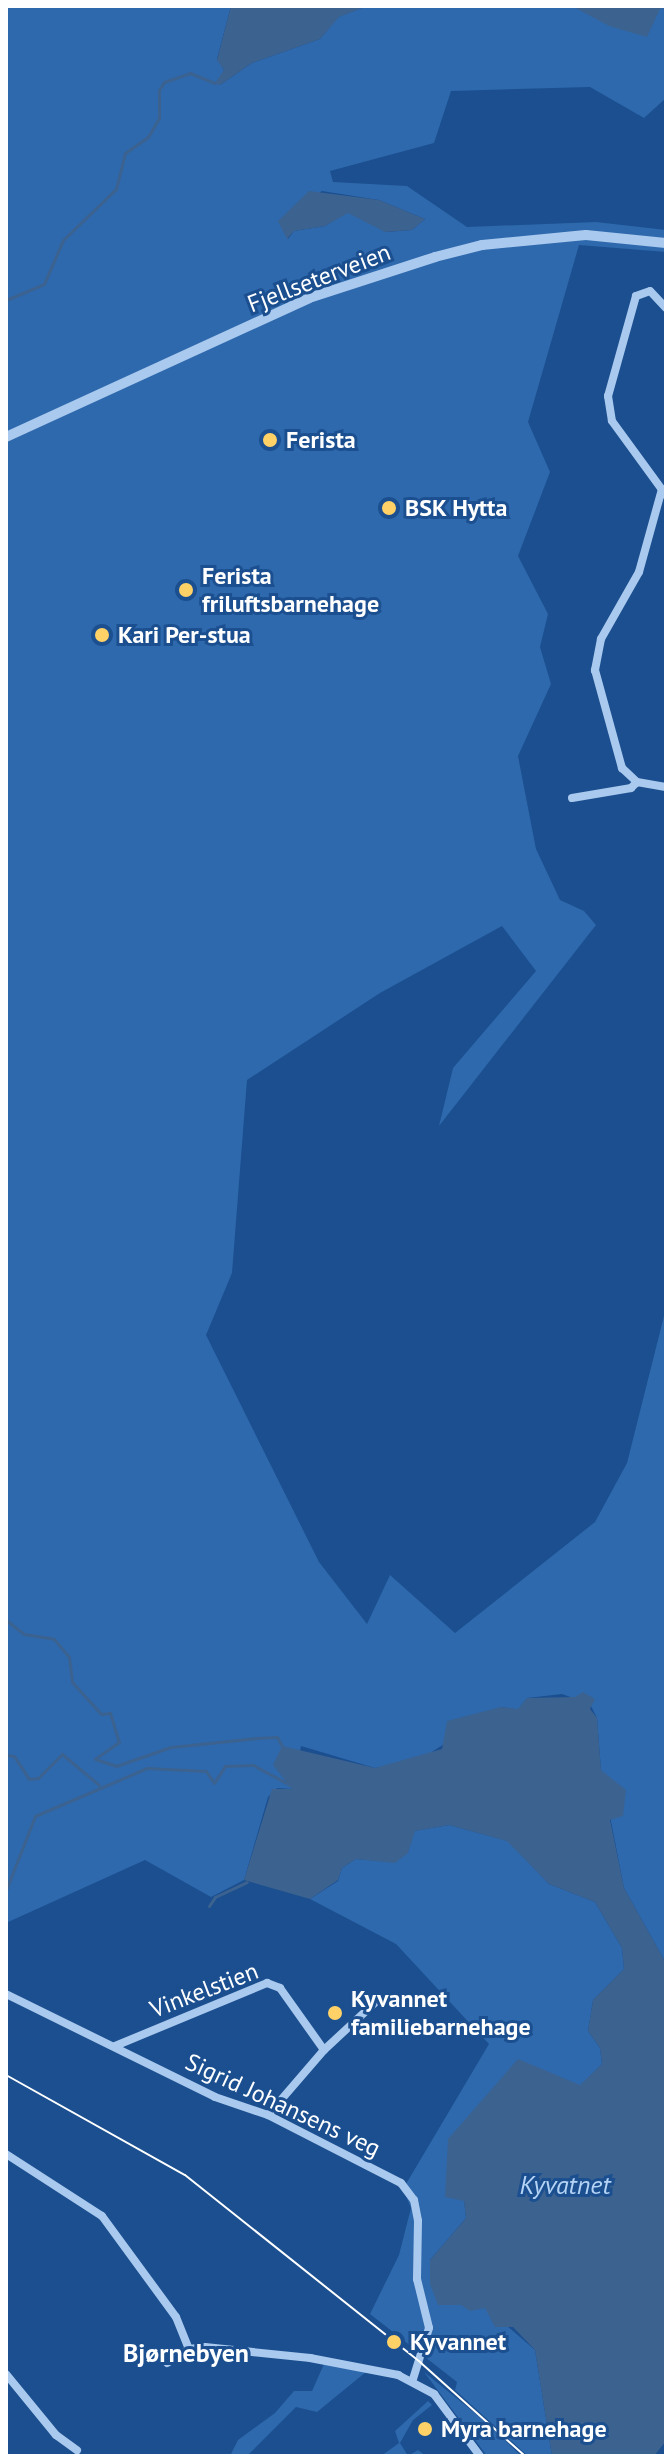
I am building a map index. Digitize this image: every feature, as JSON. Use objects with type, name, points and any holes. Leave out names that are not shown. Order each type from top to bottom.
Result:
[{"type":"street","name":"Fjellseterveien","points":[[6,437],[294,304],[435,257],[494,244],[586,235],[666,243]]},
{"type":"street","points":[[666,308],[652,292],[644,291],[634,298],[609,410],[664,492],[639,572],[601,639],[595,670],[622,768],[637,782],[666,787]]},
{"type":"street","points":[[572,798],[615,792],[637,782]]},
{"type":"street","name":"Vinkelstien","points":[[115,2046],[267,1983],[280,1988],[324,2050]]},
{"type":"street","name":"Sigrid Johansens veg","points":[[6,1994],[215,2097],[268,2115],[401,2183],[414,2200],[417,2279],[429,2336],[413,2379]]},
{"type":"street","points":[[268,2115],[324,2050],[380,1998]]},
{"type":"street","points":[[6,2154],[102,2216],[176,2317],[189,2349]]},
{"type":"street","points":[[167,2363],[189,2349],[310,2358],[413,2379],[442,2402],[480,2456]]},
{"type":"street","points":[[6,2374],[56,2435],[77,2450]]},
{"type":"shaded area","points":[[6,6],[231,6],[217,59],[224,70],[220,85],[252,63],[320,39],[338,17],[367,6],[666,8],[666,98],[644,118],[590,87],[451,91],[434,143],[330,171],[333,182],[407,186],[467,227],[596,222],[666,230],[666,252],[579,245],[528,422],[550,472],[518,556],[548,614],[540,647],[551,684],[518,756],[536,849],[560,900],[584,911],[596,925],[439,1126],[453,1068],[536,971],[502,926],[380,993],[247,1080],[232,1273],[206,1335],[319,1562],[367,1624],[390,1575],[455,1633],[595,1522],[627,1463],[666,1308],[666,1963],[624,1888],[601,1770],[597,1718],[590,1704],[562,1694],[527,1698],[518,1710],[501,1707],[421,1759],[375,1768],[301,1746],[293,1789],[277,1788],[268,1797],[244,1880],[211,1897],[145,1860],[6,1923]],"holes":[[[322,191],[379,200],[425,219],[412,230],[386,232],[348,212],[325,226],[294,231],[288,239],[279,221]]]},
{"type":"shaded area","points":[[449,1825],[508,1841],[549,1884],[595,1902],[622,1948],[624,1969],[593,2000],[588,2031],[600,2048],[602,2064],[464,2201],[466,2218],[430,2260],[461,2305],[485,2307],[535,2350],[552,2456],[528,2456],[455,2390],[457,2382],[370,2314],[399,2255],[411,2208],[403,2189],[489,2044],[396,1944],[310,1899],[338,1881],[342,1868],[356,1859],[395,1862],[408,1852],[414,1831]]},
{"type":"shaded area","points":[[324,2364],[366,2372],[317,2412],[296,2407],[247,2456],[230,2456],[238,2440],[275,2413],[294,2391],[312,2391]]},
{"type":"shaded area","points":[[424,2372],[486,2422],[521,2456],[487,2456]]},
{"type":"shaded area","points":[[428,2401],[432,2405],[413,2420],[400,2443],[408,2456],[381,2456],[399,2443],[395,2431]]},
{"type":"shaded area","points":[[418,2450],[426,2456],[408,2456]]},
{"type":"water","points":[[231,6],[367,6],[339,17],[320,39],[252,63],[220,85],[215,83],[224,70],[217,60]]},
{"type":"water","points":[[572,6],[666,8],[660,9],[647,37],[609,26]]},
{"type":"water","points":[[309,191],[379,200],[425,219],[412,230],[385,232],[348,213],[325,226],[294,231],[287,239],[278,221]]},
{"type":"water","name":"Kyvatnet","points":[[583,1692],[595,1699],[590,1709],[597,1718],[601,1770],[626,1790],[623,1816],[610,1820],[624,1888],[666,1963],[666,2441],[654,2456],[552,2456],[535,2350],[513,2327],[495,2327],[485,2308],[470,2311],[461,2305],[438,2305],[430,2284],[430,2260],[466,2218],[464,2201],[445,2197],[448,2139],[518,2059],[580,2085],[602,2064],[600,2048],[588,2031],[593,2000],[624,1969],[622,1948],[595,1902],[549,1884],[507,1841],[449,1825],[415,1831],[408,1853],[395,1863],[356,1859],[342,1868],[338,1880],[310,1899],[244,1880],[272,1789],[292,1789],[273,1765],[282,1746],[375,1768],[442,1749],[447,1721],[501,1707],[518,1709],[527,1698],[575,1697]]},
{"type":"waterway","points":[[6,300],[44,284],[63,240],[116,189],[125,153],[148,137],[159,118],[159,90],[164,82],[190,73],[215,83]]},
{"type":"waterway","points":[[6,1620],[24,1634],[54,1639],[69,1657],[72,1682],[101,1714],[110,1713],[119,1742],[95,1759],[116,1766],[171,1747],[257,1738],[277,1737],[282,1746]]},
{"type":"waterway","points":[[6,1755],[14,1756],[29,1779],[38,1778],[62,1754],[99,1785]]},
{"type":"waterway","points":[[6,1890],[35,1816],[147,1768],[206,1771],[214,1783],[225,1766],[253,1765],[292,1786]]},
{"type":"waterway","points":[[209,1906],[215,1897],[247,1882]]},
{"type":"tram line","points":[[6,2075],[185,2175],[421,2363],[525,2456]]},
{"type":"place","name":"Ferista","points":[[270,440]]},
{"type":"place","name":"BSK Hytta","points":[[389,508]]},
{"type":"place","name":"Ferista friluftsbarnehage","points":[[186,590]]},
{"type":"place","name":"Kari Per-stua","points":[[102,635]]},
{"type":"place","name":"Kyvannet familiebarnehage","points":[[335,2013]]},
{"type":"place","name":"Kyvannet","points":[[394,2342]]},
{"type":"place","name":"Myra barnehage","points":[[425,2429]]},
{"type":"district","name":"Bjørnebyen","points":[[186,2353]]}]
